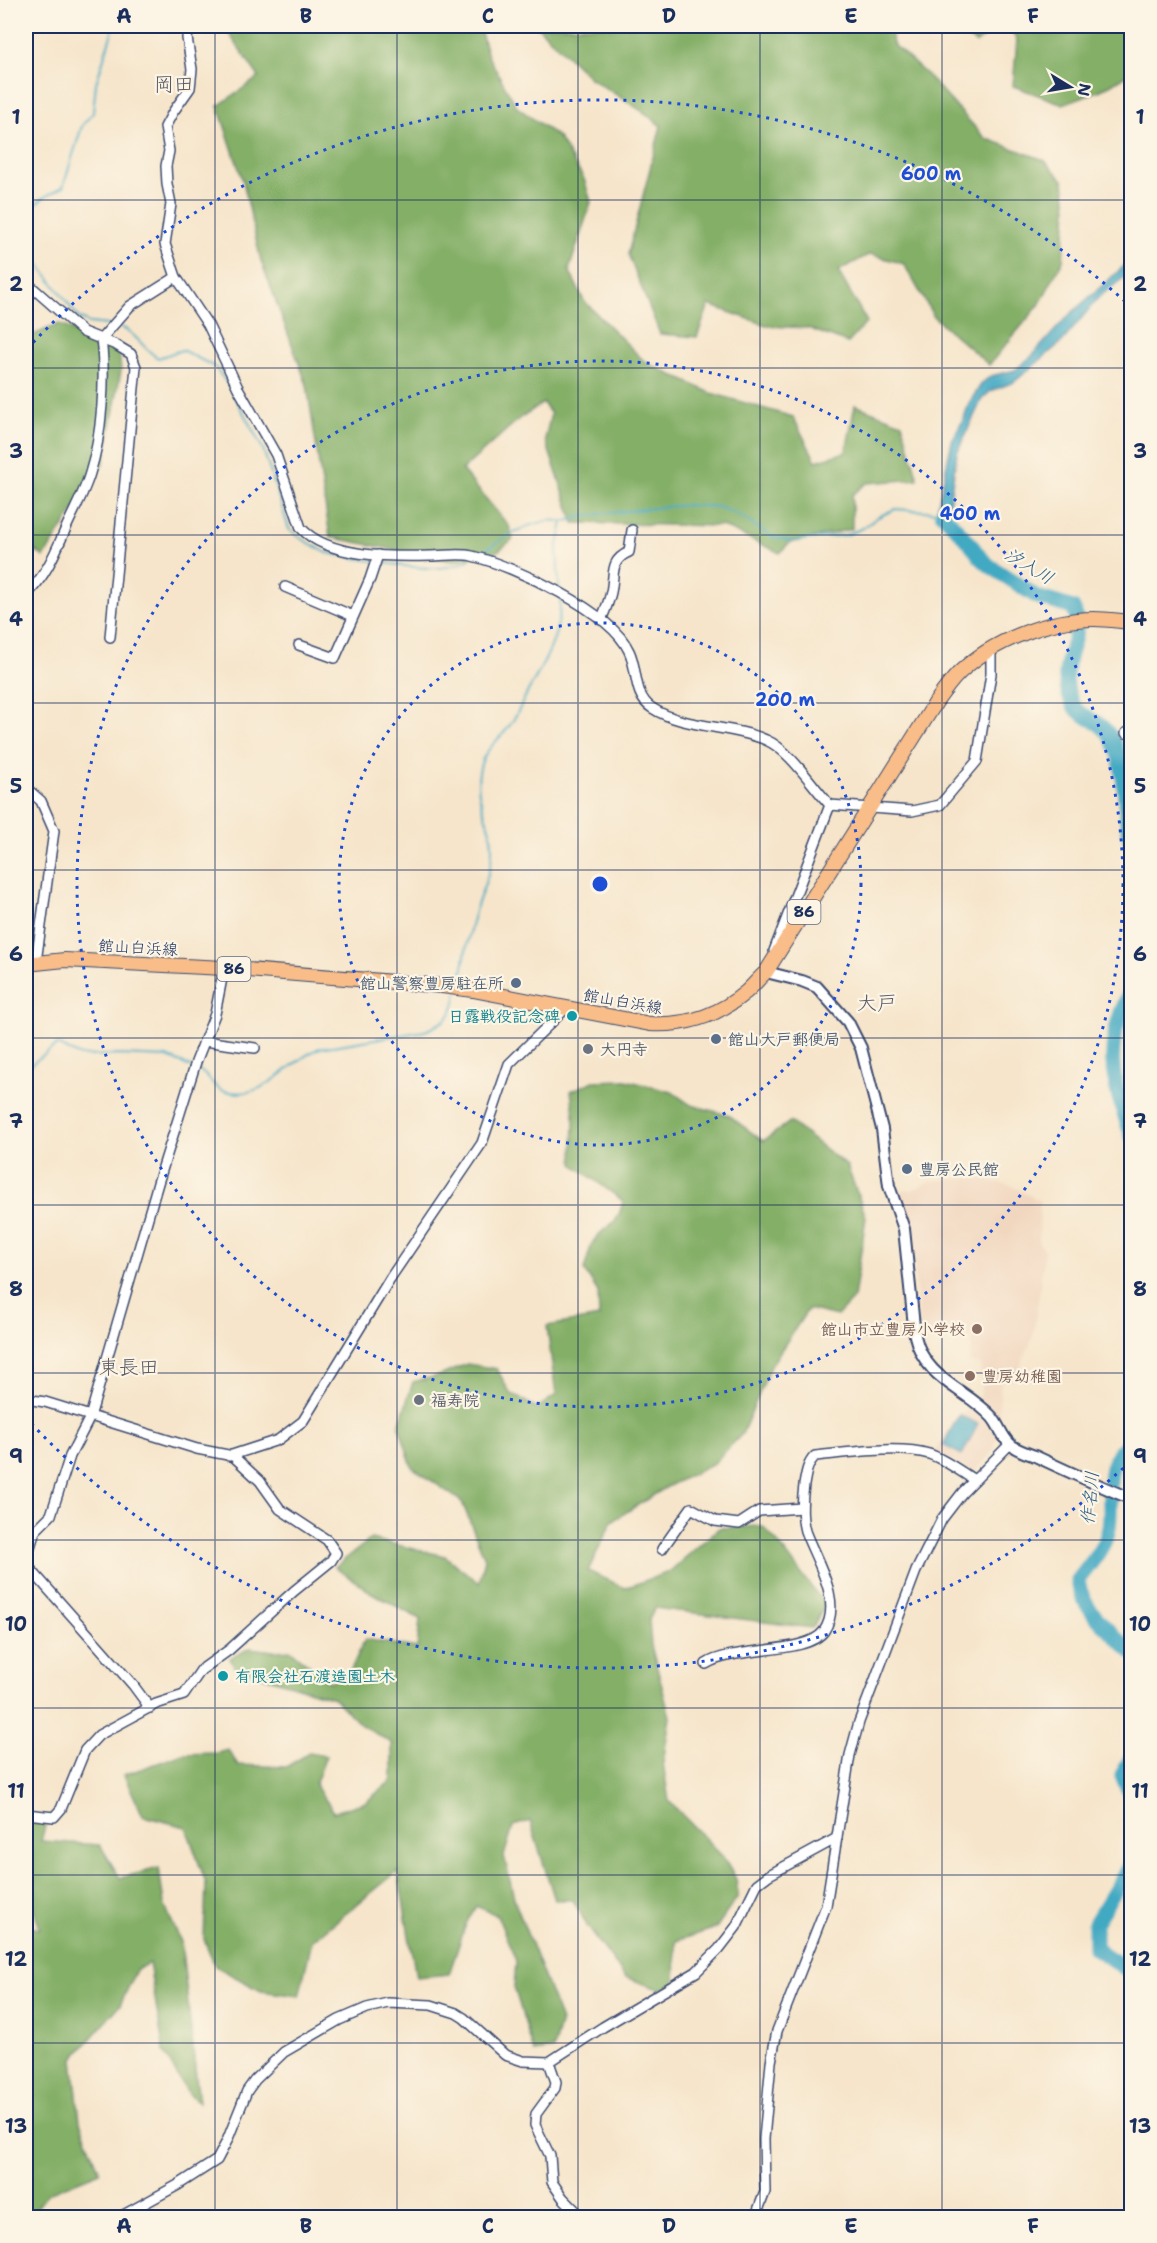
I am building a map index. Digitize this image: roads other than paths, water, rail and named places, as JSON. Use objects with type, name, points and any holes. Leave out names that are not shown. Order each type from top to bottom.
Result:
[{"type":"main road","name":"館山白浜線","points":[[31,963],[76,961],[224,968],[442,986],[567,1007],[650,1024],[684,1023],[701,1019],[747,992],[766,972],[936,702],[958,674],[991,648],[1046,626],[1093,619],[1131,622]]},
{"type":"street","points":[[190,26],[187,38],[192,69],[190,88],[165,127],[169,151],[166,166],[167,184],[171,204],[165,244],[176,277],[208,325],[238,388],[276,455],[301,528],[306,534],[333,548],[377,557],[469,555],[518,572],[570,598],[594,613],[622,639],[630,652],[643,700],[652,708],[705,726],[768,740],[782,750],[830,805],[912,811],[940,805],[977,761],[991,674],[991,648]]},
{"type":"street","points":[[26,595],[43,576],[52,559],[90,474],[98,442],[103,354],[101,339],[130,306],[176,277]]},
{"type":"street","points":[[26,282],[83,332],[131,354],[136,367],[110,637]]},
{"type":"street","points":[[601,620],[611,592],[614,567],[620,556],[629,552],[632,530]]},
{"type":"street","points":[[299,645],[335,658],[377,557]]},
{"type":"street","points":[[285,587],[353,616]]},
{"type":"street","points":[[26,788],[41,801],[54,831],[31,963]]},
{"type":"street","points":[[830,805],[766,972],[817,987],[848,1022],[861,1048],[882,1129],[889,1185],[904,1229],[913,1322],[918,1347],[928,1364],[943,1381],[979,1404],[993,1419],[1010,1444],[1129,1498]]},
{"type":"street","points":[[150,1708],[133,1685],[26,1562],[35,1531],[51,1515],[70,1456],[90,1417],[158,1183],[196,1062],[215,1014],[224,968]]},
{"type":"street","points":[[229,1456],[278,1440],[303,1421],[397,1268],[478,1151],[509,1064],[567,1007]]},
{"type":"street","points":[[204,1041],[255,1048]]},
{"type":"street","points":[[26,1398],[233,1456],[260,1481],[280,1509],[327,1540],[336,1553],[331,1561],[229,1650],[201,1670],[184,1695],[150,1708],[106,1730],[85,1750],[61,1809],[54,1816],[26,1814]]},
{"type":"street","points":[[755,2217],[765,2192],[764,2139],[771,2062],[777,2031],[826,1906],[854,1737],[900,1611],[925,1551],[942,1519],[974,1480],[1010,1444]]},
{"type":"street","points":[[706,1664],[722,1656],[783,1648],[816,1639],[824,1631],[829,1620],[830,1596],[818,1559],[805,1530],[802,1508],[806,1470],[815,1456],[867,1451],[910,1452],[929,1455],[974,1480]]},
{"type":"street","points":[[662,1549],[691,1508],[715,1521],[739,1524],[759,1511],[802,1508]]},
{"type":"street","points":[[118,2217],[217,2160],[247,2091],[264,2070],[284,2052],[339,2020],[367,2008],[388,2003],[447,2009],[464,2018],[505,2055],[523,2061],[549,2062],[696,1972],[719,1949],[736,1927],[758,1884],[769,1875],[837,1838]]},
{"type":"street","points":[[549,2062],[556,2082],[555,2088],[536,2114],[535,2125],[550,2156],[552,2182],[563,2198],[582,2217]]},
{"type":"water","points":[[1131,260],[1131,272],[1098,298],[1063,341],[1014,382],[991,391],[982,399],[957,453],[948,511],[955,527],[948,523],[937,509],[952,441],[969,403],[982,383],[991,376],[1015,370],[1032,356],[1066,318]]},
{"type":"water","points":[[959,1415],[978,1424],[962,1455],[943,1445]]},
{"type":"waterway","points":[[108,325],[89,323],[79,318],[28,248],[30,210],[43,198],[63,187],[82,126],[93,113],[96,83],[114,26]]},
{"type":"waterway","points":[[117,326],[128,331],[158,358],[182,350],[215,367],[229,386],[263,449],[289,529],[327,553],[373,561]]},
{"type":"waterway","points":[[477,555],[514,532],[531,525],[551,520],[563,522],[584,516],[662,507],[690,505],[719,507],[738,515],[772,537],[791,541],[846,535],[895,509],[940,512]]},
{"type":"waterway","name":"汐入川","points":[[942,513],[990,566],[1037,597],[1073,608],[1077,625],[1066,671],[1069,695],[1073,705],[1079,711],[1106,730],[1117,751],[1121,764],[1132,848]]},
{"type":"waterway","points":[[559,588],[557,550],[563,522]]},
{"type":"waterway","points":[[379,562],[438,568],[460,564],[470,559]]},
{"type":"waterway","points":[[460,982],[472,923],[488,875],[492,850],[478,786],[482,761],[488,750],[514,719],[546,658],[558,623],[560,596]]},
{"type":"waterway","name":"汐入川","points":[[1132,988],[1116,1027],[1113,1045],[1115,1079],[1132,1136]]},
{"type":"waterway","points":[[196,1069],[204,1073],[223,1091],[244,1093],[256,1090],[320,1048],[425,1031],[448,1017],[457,993]]},
{"type":"waterway","points":[[26,1068],[57,1045],[80,1056],[167,1057],[191,1067]]},
{"type":"waterway","name":"作名川","points":[[1132,1441],[1115,1459],[1112,1470],[1107,1535],[1097,1556],[1078,1580],[1080,1591],[1091,1610],[1106,1628],[1132,1652]]},
{"type":"waterway","name":"作名川","points":[[1132,1756],[1122,1775],[1132,1799]]},
{"type":"waterway","name":"作名川","points":[[1132,1863],[1095,1923],[1095,1948],[1132,1973]]},
{"type":"place","name":"館山警察豊房駐在所","points":[[516,983]]},
{"type":"place","name":"日露戦役記念碑","points":[[572,1016]]},
{"type":"place","name":"館山大戸郵便局","points":[[716,1039]]},
{"type":"place","name":"大円寺","points":[[588,1049]]},
{"type":"place","name":"豊房公民館","points":[[907,1169]]},
{"type":"place","name":"館山市立豊房小学校","points":[[977,1329]]},
{"type":"place","name":"豊房幼稚園","points":[[970,1376]]},
{"type":"place","name":"福寿院","points":[[419,1400]]},
{"type":"place","name":"有限会社石渡造園土木","points":[[223,1676]]},
{"type":"district","name":"岡田","points":[[174,84]]},
{"type":"district","name":"大戸","points":[[877,1003]]},
{"type":"district","name":"東長田","points":[[129,1367]]}]
